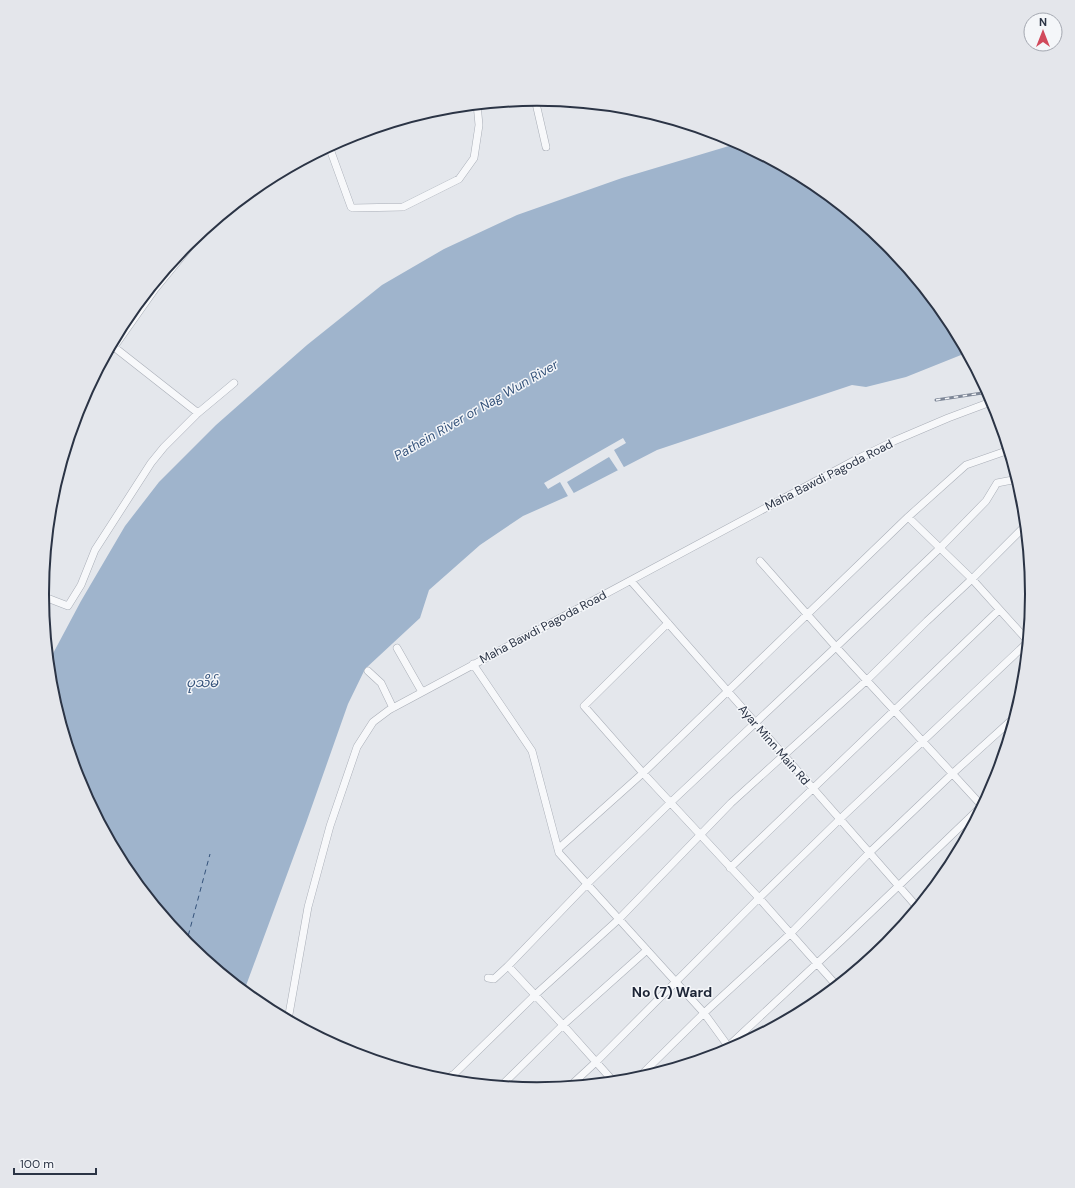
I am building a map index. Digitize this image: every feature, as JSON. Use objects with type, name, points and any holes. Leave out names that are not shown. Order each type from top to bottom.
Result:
[{"type":"street","points":[[537,106],[546,148]]},
{"type":"street","points":[[331,152],[351,207],[403,207],[459,179],[474,158],[479,125],[478,110]]},
{"type":"street","points":[[115,348],[198,413]]},
{"type":"street","points":[[49,599],[68,606],[80,584],[95,550],[151,463],[164,447],[198,413],[234,383]]},
{"type":"street","name":"Maha Bawdi Pagoda Road","points":[[289,1014],[308,907],[330,826],[356,747],[373,722],[393,708],[473,664],[631,581],[855,460],[932,425],[987,403]]},
{"type":"street","points":[[558,849],[643,773],[908,517],[966,465],[1004,452]]},
{"type":"street","points":[[488,978],[494,979],[508,966],[670,803],[940,548],[986,501],[997,483],[1012,480]]},
{"type":"street","points":[[908,517],[972,579],[1024,637]]},
{"type":"street","points":[[453,1075],[535,995],[619,919],[731,803],[867,680],[926,621],[972,579],[1022,528]]},
{"type":"street","points":[[760,561],[836,647],[952,774],[980,802]]},
{"type":"street","name":"Ayar Minn Main Rd","points":[[631,581],[914,904]]},
{"type":"street","points":[[730,868],[999,610]]},
{"type":"street","points":[[668,624],[584,706],[699,836],[759,898],[834,983]]},
{"type":"street","points":[[576,1080],[840,819],[1023,646]]},
{"type":"street","points":[[396,648],[422,692]]},
{"type":"street","points":[[473,664],[532,751],[559,853],[704,1013],[727,1044]]},
{"type":"street","points":[[368,671],[381,683],[393,708]]},
{"type":"street","points":[[646,1070],[704,1013],[790,934],[869,853],[1008,723]]},
{"type":"street","points":[[740,1038],[974,813]]},
{"type":"street","points":[[506,1081],[563,1025],[647,950]]},
{"type":"street","points":[[508,966],[609,1077]]},
{"type":"water","name":"ပုသိမ်","points":[[730,146],[754,156],[809,188],[835,206],[860,227],[905,272],[944,323],[963,353],[906,377],[866,387],[852,385],[657,450],[568,496],[523,516],[480,545],[429,590],[420,618],[365,669],[348,704],[246,986],[215,961],[170,916],[131,865],[114,838],[86,781],[75,751],[58,689],[53,654],[81,601],[125,526],[159,482],[216,425],[307,345],[382,285],[444,249],[517,215],[622,178]]},
{"type":"pier","points":[[623,438],[626,443],[614,450],[625,469],[619,472],[609,457],[567,482],[575,495],[569,498],[560,482],[548,489],[544,483]]},
{"type":"ferry route","points":[[188,935],[210,854]]},
{"type":"railway","points":[[936,400],[983,393]]},
{"type":"district","name":"No (7) Ward","points":[[672,992]]},
{"type":"water label","name":"Pathein River or Nag Wun River","points":[[476,410]]}]
